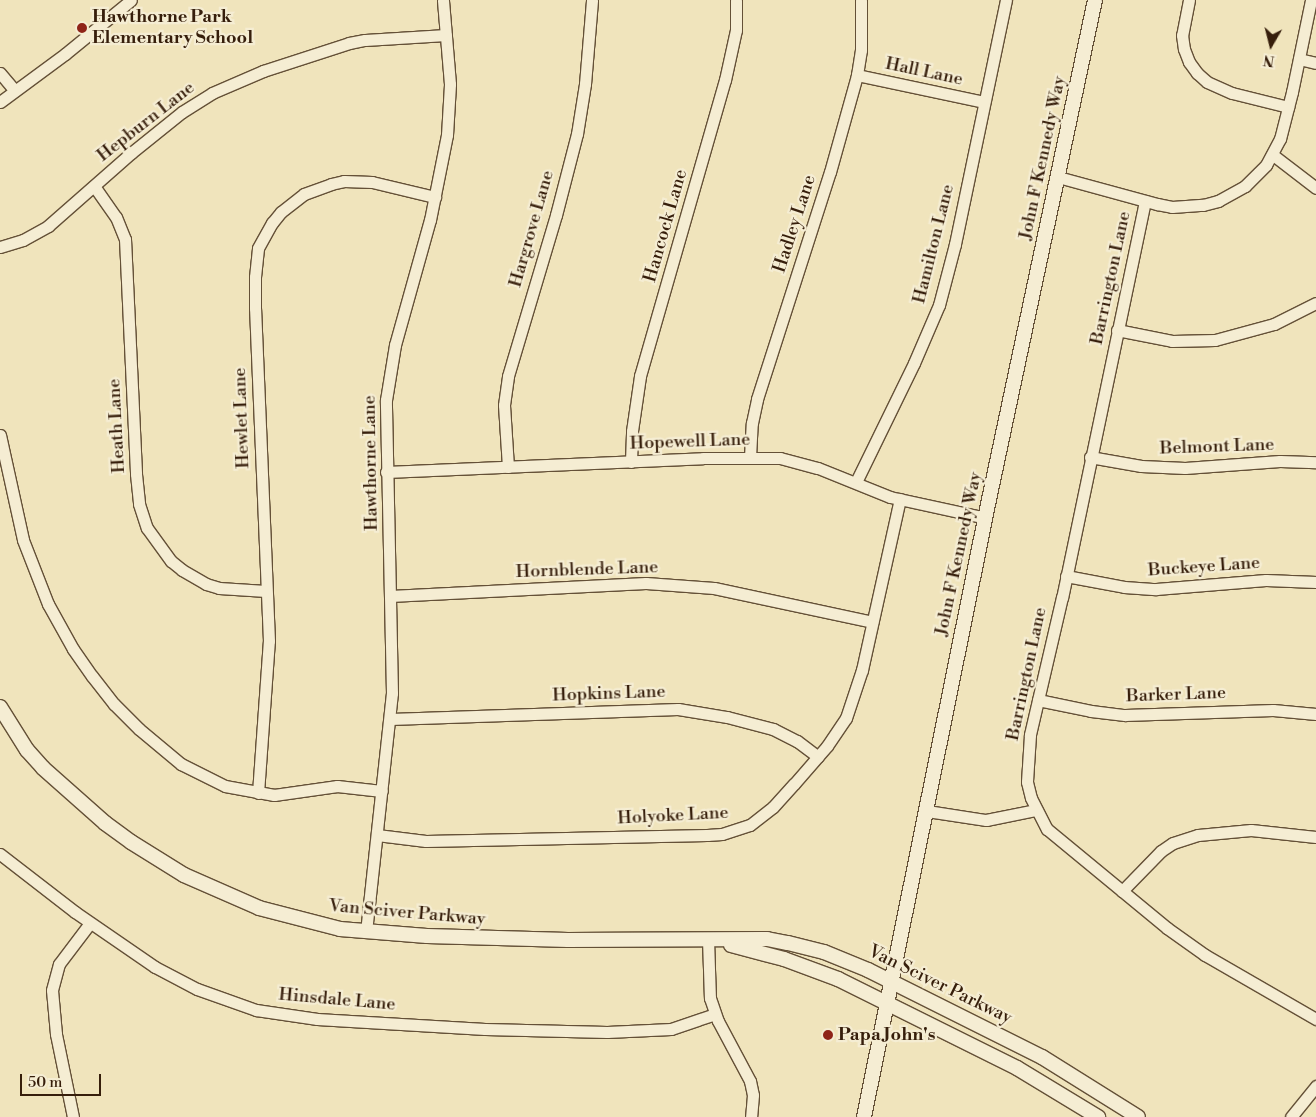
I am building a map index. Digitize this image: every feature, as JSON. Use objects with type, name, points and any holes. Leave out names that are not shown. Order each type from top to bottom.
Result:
[{"type":"street","points":[[0,102],[65,54],[131,0]]},
{"type":"street","name":"Hawthorne Lane","points":[[366,932],[390,719],[392,675],[385,418],[391,363],[435,197],[449,118],[450,84],[444,0]]},
{"type":"street","name":"Hargrove Lane","points":[[508,467],[505,391],[512,361],[556,216],[576,134],[585,84],[592,0]]},
{"type":"street","name":"Hancock Lane","points":[[632,462],[632,431],[640,376],[725,80],[736,30],[736,0]]},
{"type":"street","name":"Hadley Lane","points":[[750,457],[752,423],[757,399],[830,172],[857,75],[860,50],[861,0]]},
{"type":"street","name":"Hamilton Lane","points":[[856,482],[917,356],[939,305],[955,244],[1006,0]]},
{"type":"street","name":"John F Kennedy Way","points":[[864,1117],[986,518],[1095,0]]},
{"type":"street","points":[[1189,0],[1182,35],[1188,62],[1197,73],[1207,82],[1232,93],[1288,107]]},
{"type":"street","points":[[1058,177],[1145,201],[1187,207],[1218,201],[1245,186],[1266,165],[1280,139],[1311,0]]},
{"type":"street","name":"Hepburn Lane","points":[[0,247],[36,234],[130,153],[182,112],[212,93],[298,58],[349,43],[364,40],[446,35]]},
{"type":"street","points":[[1299,59],[1316,63]]},
{"type":"street","points":[[0,73],[15,92]]},
{"type":"street","name":"Hall Lane","points":[[857,75],[984,102]]},
{"type":"street","points":[[1273,155],[1316,188]]},
{"type":"street","name":"Hewlet Lane","points":[[258,793],[268,641],[255,262],[261,242],[272,222],[292,202],[304,194],[331,184],[372,182],[435,197]]},
{"type":"street","name":"Heath Lane","points":[[94,186],[116,217],[125,239],[136,474],[139,504],[147,528],[171,560],[182,570],[206,584],[218,588],[266,591]]},
{"type":"street","name":"Barrington Lane","points":[[1145,201],[1066,576],[1030,735],[1027,782],[1035,810],[1048,828],[1122,891],[1192,946],[1316,1019]]},
{"type":"street","points":[[1117,330],[1172,340],[1215,340],[1274,324],[1316,303]]},
{"type":"street","points":[[0,435],[28,557],[48,604],[73,649],[114,704],[166,753],[210,780],[225,786],[258,793],[290,794],[337,786],[382,790]]},
{"type":"street","name":"Belmont Lane","points":[[1090,456],[1142,466],[1184,468],[1280,461],[1316,462]]},
{"type":"street","name":"Hopewell Lane","points":[[386,472],[750,457],[800,462],[900,499],[986,518]]},
{"type":"street","name":"Holyoke Lane","points":[[377,836],[426,841],[722,834],[750,825],[762,817],[818,757],[837,732],[853,702],[900,499]]},
{"type":"street","name":"Buckeye Lane","points":[[1066,576],[1124,587],[1156,589],[1266,580],[1316,582]]},
{"type":"street","name":"Hornblende Lane","points":[[390,596],[646,583],[714,588],[872,622]]},
{"type":"street","name":"Barker Lane","points":[[1038,700],[1091,711],[1134,716],[1273,710],[1316,714]]},
{"type":"street","name":"Van Sciver Parkway","points":[[0,708],[26,750],[43,768],[104,823],[157,859],[209,888],[258,908],[308,922],[366,932],[517,940],[767,939],[788,943],[845,959],[1036,1054],[1079,1078],[1138,1117]]},
{"type":"street","name":"Hopkins Lane","points":[[390,719],[678,709],[727,717],[774,729],[797,741],[818,757]]},
{"type":"street","points":[[927,812],[986,820],[1035,810]]},
{"type":"street","points":[[1122,891],[1161,850],[1174,843],[1198,835],[1252,830],[1316,836]]},
{"type":"street","name":"Hinsdale Lane","points":[[0,854],[90,923],[141,958],[197,989],[256,1010],[287,1016],[484,1029],[619,1032],[671,1029],[715,1014]]},
{"type":"street","points":[[73,1117],[56,1034],[52,990],[59,964],[90,923]]},
{"type":"street","points":[[708,939],[710,998],[715,1014],[750,1081],[753,1095],[751,1117]]},
{"type":"street","name":"Van Sciver Parkway","points":[[708,939],[802,965],[838,979],[1024,1072],[1098,1117]]},
{"type":"street","points":[[1291,1117],[1316,1086]]},
{"type":"place","name":"Hawthorne Park Elementary School","points":[[82,28]]},
{"type":"place","name":"Papa John's","points":[[828,1035]]}]
